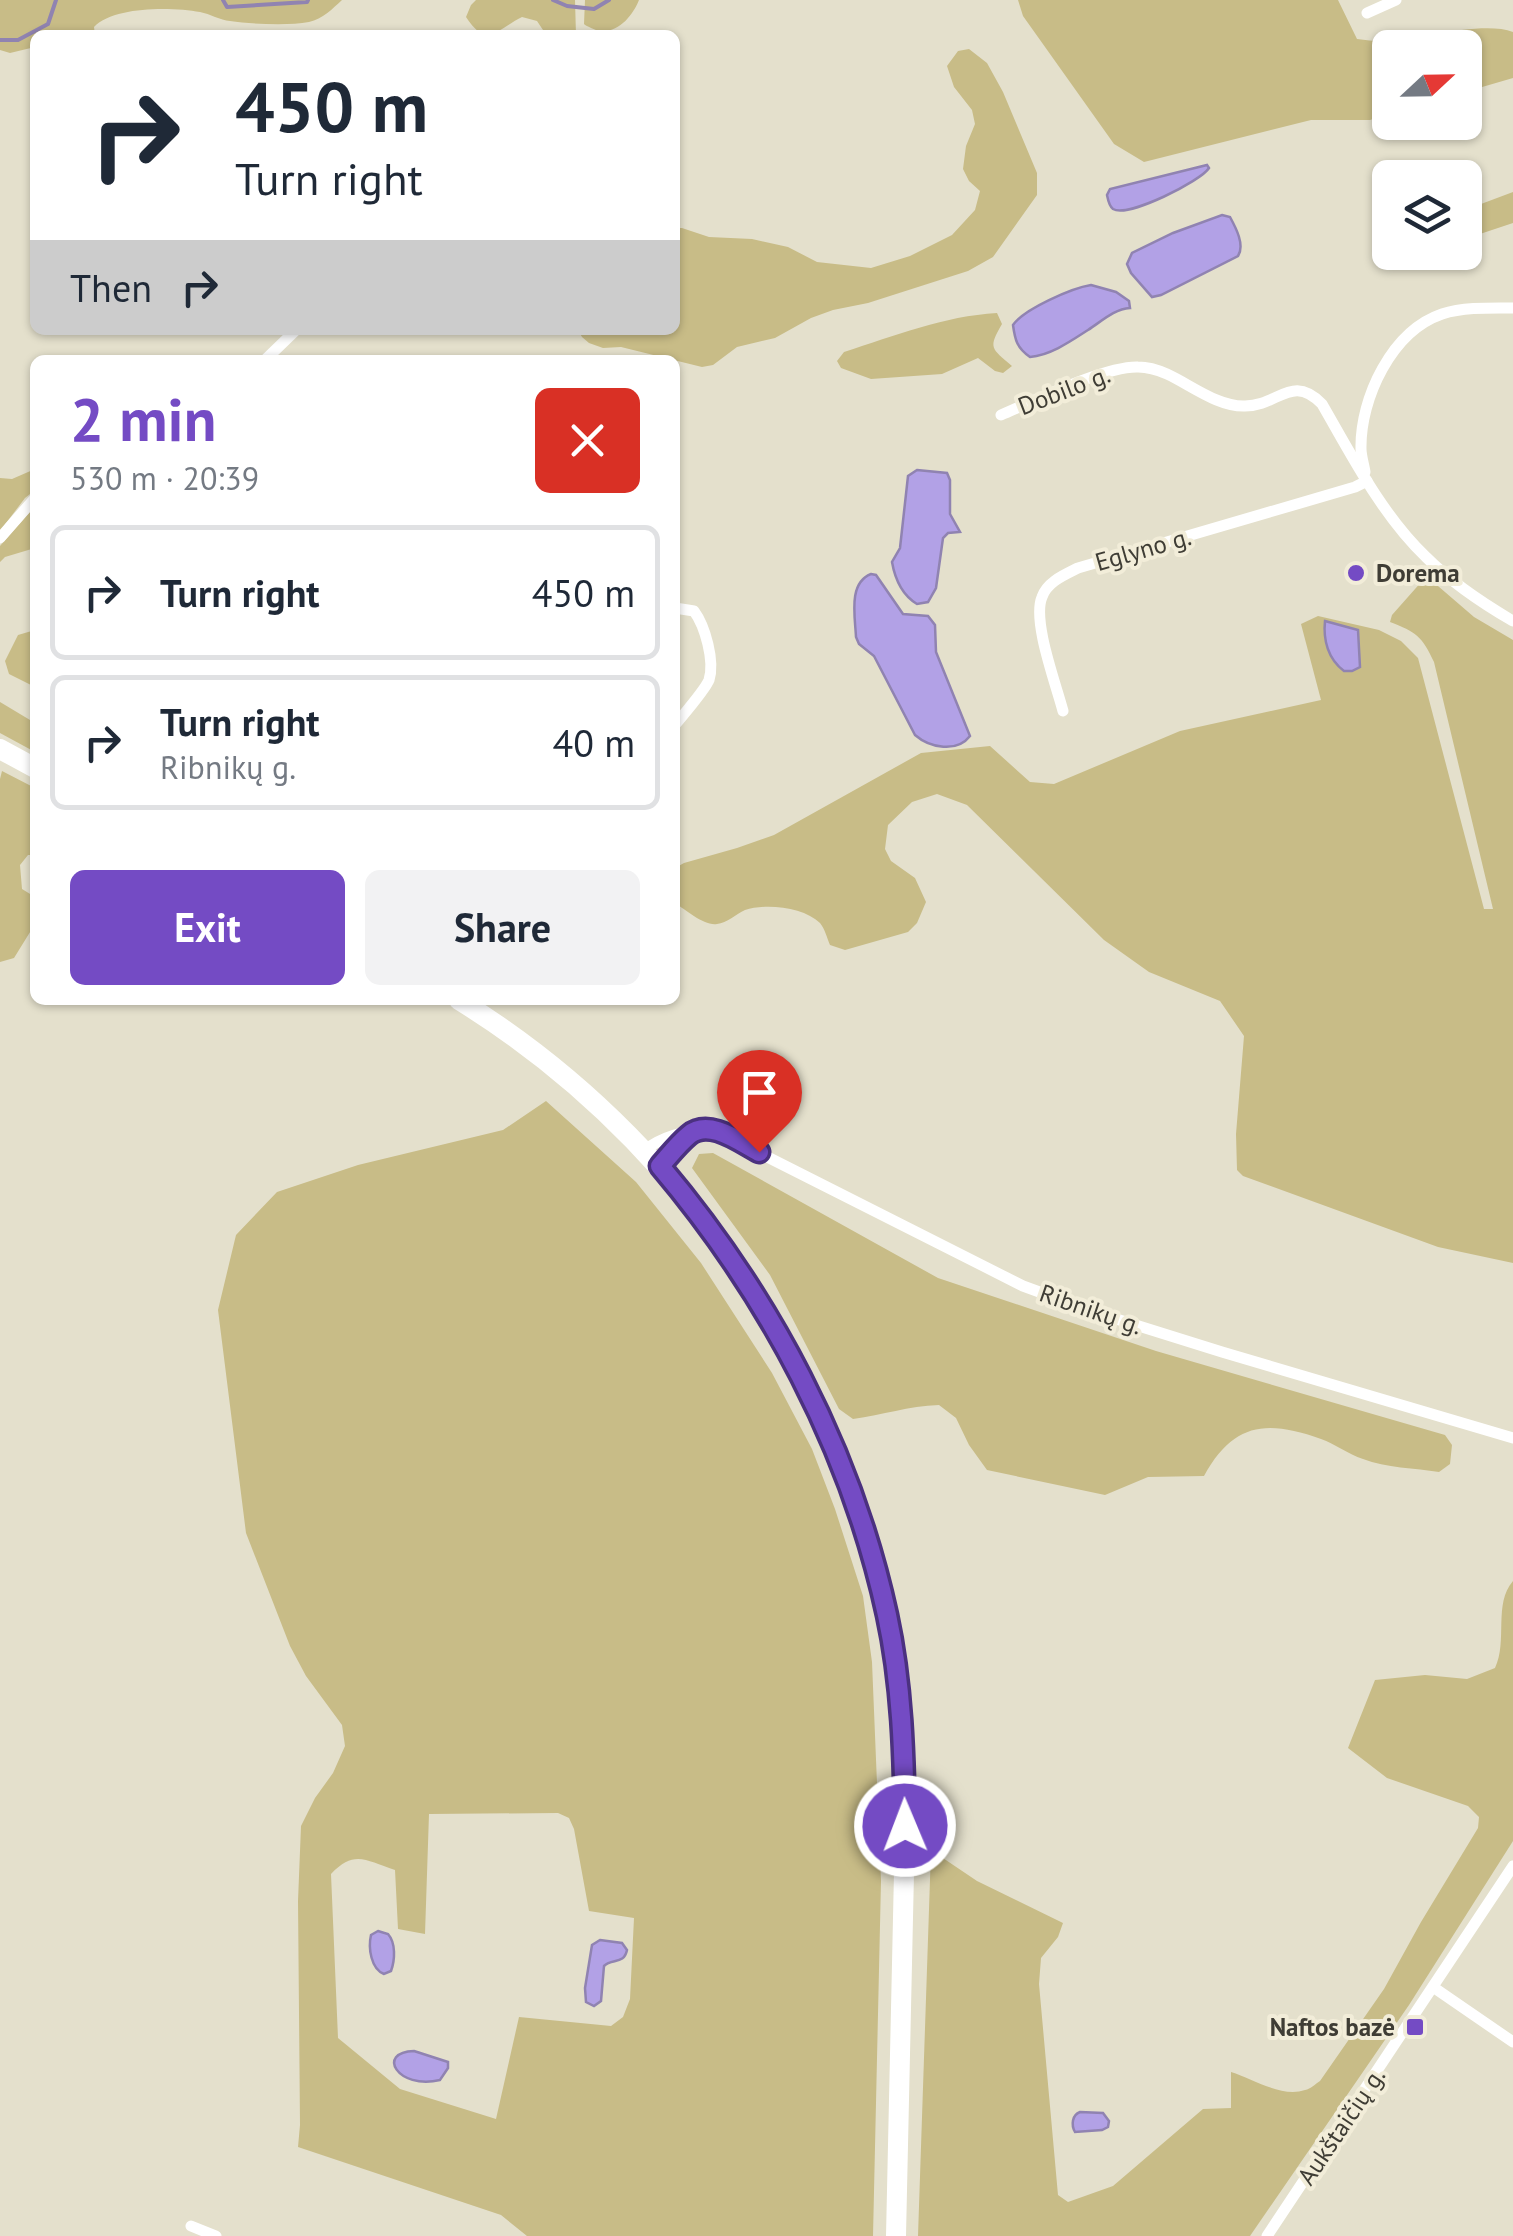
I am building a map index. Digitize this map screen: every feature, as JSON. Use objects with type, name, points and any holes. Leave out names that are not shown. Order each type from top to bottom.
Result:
[{"type":"highway","points":[[0,749],[30,765]]},
{"type":"highway","points":[[473,1005],[565,1076],[660,1166],[692,1205],[778,1334],[803,1381],[862,1523],[888,1618],[900,1701],[905,1826],[896,2236]]},
{"type":"street","points":[[1366,14],[1396,0]]},
{"type":"street","points":[[1367,481],[1361,450],[1364,420],[1388,360],[1412,331],[1446,313],[1513,308]]},
{"type":"street","points":[[270,355],[291,335]]},
{"type":"street","name":"Dobilo g.","points":[[1001,415],[1082,382],[1136,366],[1151,368],[1222,402],[1240,406],[1251,406],[1294,390],[1312,394],[1322,404],[1367,481],[1426,558],[1472,597],[1513,621]]},
{"type":"street","name":"Eglyno g.","points":[[1063,711],[1038,618],[1042,595],[1056,580],[1078,568],[1367,481]]},
{"type":"street","points":[[0,538],[30,504]]},
{"type":"street","points":[[680,609],[694,610],[700,619],[709,665],[709,680],[680,718]]},
{"type":"street","name":"Ribnikų g.","points":[[692,1132],[712,1129],[724,1134],[1023,1286],[1222,1352],[1513,1438]]},
{"type":"street","points":[[644,1150],[656,1142],[692,1132]]},
{"type":"street","points":[[660,1166],[692,1132]]},
{"type":"street","name":"Aukštaičių g.","points":[[1267,2236],[1513,1866]]},
{"type":"street","points":[[1433,1987],[1513,2042]]},
{"type":"street","points":[[191,2226],[216,2236]]},
{"type":"shaded area","points":[[0,0],[342,0],[319,19],[291,24],[230,21],[174,9],[129,12],[103,20],[94,30],[30,30],[30,48],[10,53],[0,50]]},
{"type":"shaded area","points":[[476,0],[575,0],[576,30],[543,30],[537,21],[522,17],[500,30],[477,30],[466,17]]},
{"type":"shaded area","points":[[585,0],[639,0],[624,22],[613,29],[597,30],[584,24]]},
{"type":"shaded area","points":[[1018,0],[1338,0],[1357,39],[1372,41],[1372,119],[1311,120],[1144,162],[1114,144],[1023,16]]},
{"type":"shaded area","points":[[1486,28],[1513,32],[1513,78],[1482,87],[1482,30],[1463,30]]},
{"type":"shaded area","points":[[969,49],[987,63],[1037,173],[1037,195],[993,257],[968,271],[811,318],[775,338],[737,347],[713,365],[702,367],[680,362],[680,355],[603,348],[582,337],[680,335],[680,228],[709,237],[752,239],[788,247],[817,262],[871,268],[910,256],[952,235],[975,210],[980,191],[963,169],[966,146],[975,124],[972,110],[954,87],[947,66],[958,51]]},
{"type":"shaded area","points":[[1207,165],[1209,168],[1203,174],[1164,197],[1121,210],[1113,209],[1109,203],[1110,189]]},
{"type":"shaded area","points":[[1513,192],[1513,223],[1482,233],[1482,204]]},
{"type":"shaded area","points":[[1222,215],[1230,217],[1237,231],[1241,247],[1238,256],[1152,297],[1131,273],[1127,264],[1132,253]]},
{"type":"shaded area","points":[[1091,285],[1116,292],[1129,301],[1130,308],[1113,313],[1046,353],[1030,357],[1022,350],[1013,325],[1019,319],[1049,300]]},
{"type":"shaded area","points":[[997,313],[1002,324],[994,347],[1012,366],[1003,373],[978,358],[942,374],[871,379],[841,368],[837,361],[844,352],[919,328]]},
{"type":"shaded area","points":[[917,470],[947,473],[950,514],[960,532],[948,533],[943,538],[936,588],[928,602],[917,604],[900,586],[892,562],[900,548],[908,476]]},
{"type":"shaded area","points":[[30,471],[30,494],[0,531],[0,478],[12,479]]},
{"type":"shaded area","points":[[30,512],[30,550],[0,562],[0,546]]},
{"type":"shaded area","points":[[871,574],[876,575],[903,614],[928,616],[935,625],[936,652],[970,736],[958,745],[936,746],[915,735],[874,656],[859,644],[854,601],[859,585]]},
{"type":"shaded area","points":[[1423,580],[1431,580],[1474,617],[1513,640],[1513,1263],[1438,1247],[1243,1176],[1237,1170],[1236,1134],[1244,1036],[1220,1001],[1149,972],[1104,940],[967,805],[937,794],[912,802],[888,825],[885,849],[891,861],[915,878],[926,902],[917,923],[908,932],[845,950],[830,945],[820,923],[795,910],[754,908],[712,924],[680,906],[680,865],[774,835],[921,753],[990,746],[1030,782],[1054,784],[1180,731],[1321,700],[1301,624],[1318,616],[1379,630],[1401,641],[1418,658],[1484,909],[1493,909],[1434,662],[1417,636],[1390,622]]},
{"type":"shaded area","points":[[1325,621],[1358,630],[1360,667],[1344,671],[1334,661],[1326,642]]},
{"type":"shaded area","points":[[30,631],[30,684],[9,674],[5,661],[18,635]]},
{"type":"shaded area","points":[[0,702],[30,720],[30,749],[0,733]]},
{"type":"shaded area","points":[[2,771],[30,785],[30,855],[20,865],[22,889],[30,894],[30,932],[14,958],[0,962]]},
{"type":"shaded area","points":[[546,1101],[636,1182],[701,1263],[772,1373],[812,1449],[835,1509],[863,1596],[872,1662],[881,1881],[873,2236],[527,2236],[501,2215],[298,2147],[301,1826],[345,1746],[342,1725],[306,1676],[290,1646],[246,1533],[218,1310],[236,1235],[277,1192],[358,1165],[503,1130]],"holes":[[[558,1813],[569,1818],[589,1911],[634,1918],[630,1999],[623,2017],[611,2026],[519,2017],[496,2119],[400,2089],[338,2038],[331,1874],[354,1859],[395,1870],[398,1929],[425,1934],[429,1814]]]},
{"type":"shaded area","points":[[713,1153],[938,1278],[1156,1351],[1445,1435],[1452,1445],[1450,1464],[1439,1472],[1381,1464],[1321,1439],[1268,1428],[1254,1430],[1227,1445],[1204,1476],[1148,1477],[1105,1495],[987,1470],[956,1418],[939,1405],[853,1419],[839,1409],[770,1275],[692,1168],[699,1154]]},
{"type":"shaded area","points":[[1513,1581],[1513,1841],[1409,2005],[1250,2236],[918,2236],[931,1850],[977,1881],[1063,1923],[1058,1937],[1041,1958],[1039,1984],[1058,2195],[1068,2202],[1113,2186],[1203,2109],[1231,2108],[1231,2072],[1287,2092],[1307,2089],[1320,2081],[1384,1989],[1478,1828],[1479,1817],[1468,1806],[1387,1778],[1348,1748],[1375,1680],[1425,1675],[1467,1679],[1495,1668],[1504,1600]]},
{"type":"shaded area","points":[[378,1931],[388,1934],[394,1947],[391,1971],[384,1974],[376,1968],[370,1952],[371,1935]]},
{"type":"shaded area","points":[[600,1940],[622,1943],[627,1950],[621,1960],[604,1966],[601,2001],[594,2006],[586,2002],[585,1988],[592,1945]]},
{"type":"shaded area","points":[[414,2051],[448,2062],[440,2080],[412,2080],[397,2070],[396,2057]]},
{"type":"shaded area","points":[[1080,2112],[1103,2113],[1108,2127],[1075,2132],[1073,2120]]},
{"type":"waterway","points":[[37,30],[48,24],[56,0]]},
{"type":"waterway","points":[[223,0],[227,7],[308,0]]},
{"type":"waterway","points":[[553,0],[594,9],[609,0]]},
{"type":"waterway","points":[[0,40],[18,40],[30,34]]},
{"type":"place","name":"Dorema","points":[[1356,573]]},
{"type":"place","name":"Naftos bazė","points":[[1415,2027]]},
{"type":"route","points":[[759,1152],[712,1129],[702,1129],[692,1132],[660,1166],[756,1296],[803,1381],[845,1476],[888,1618],[900,1701],[905,1826]]}]
